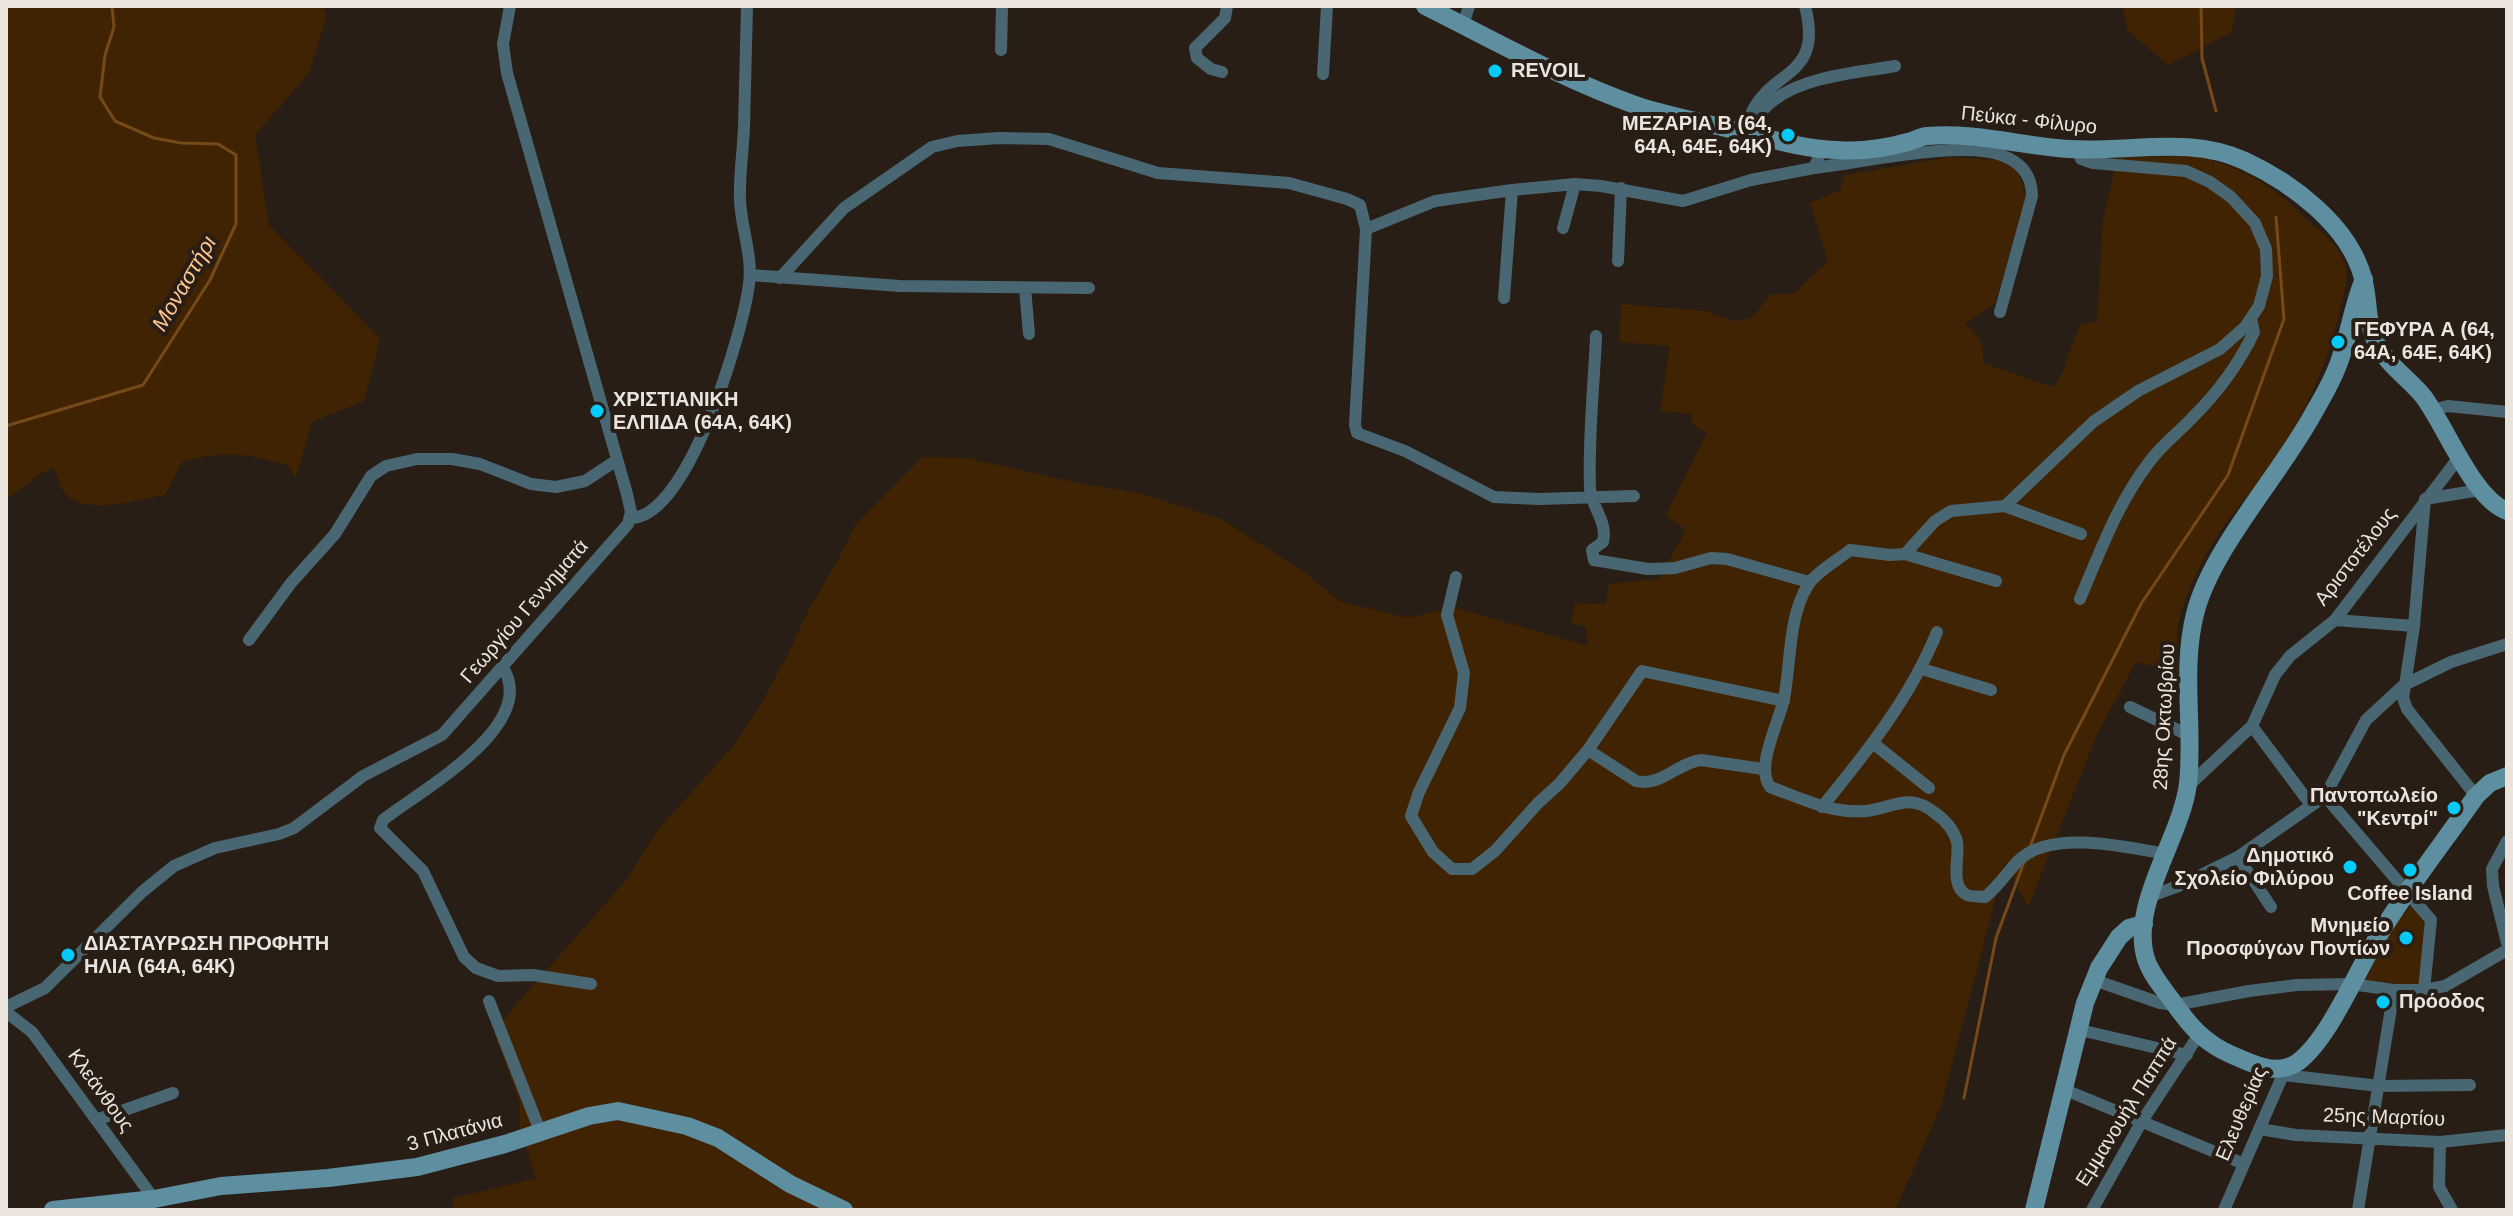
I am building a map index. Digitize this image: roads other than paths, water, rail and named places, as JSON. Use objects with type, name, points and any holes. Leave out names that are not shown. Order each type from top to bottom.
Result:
[{"type":"street","points":[[510,6],[503,44],[507,73],[629,498],[630,518],[638,518],[660,502],[689,464],[721,387],[746,303],[750,275],[740,194],[747,6]]},
{"type":"street","points":[[1001,50],[1002,6]]},
{"type":"street","points":[[1222,72],[1211,69],[1197,58],[1195,48],[1225,18],[1227,6]]},
{"type":"street","points":[[1323,74],[1327,6]]},
{"type":"street","name":"Πεύκα - Φίλυρο","points":[[1425,6],[1545,68],[1613,96],[1669,114],[1822,149],[1869,149],[1919,137],[1955,135],[2078,150],[2193,147],[2238,158],[2274,177],[2324,216],[2348,245],[2364,279],[2370,323],[2378,346],[2433,410],[2480,490]]},
{"type":"street","points":[[1463,25],[1469,6]]},
{"type":"street","points":[[1744,132],[1753,109],[1763,95],[1793,72],[1803,60],[1808,34],[1805,6]]},
{"type":"street","points":[[1744,132],[1762,110],[1792,90],[1895,66]]},
{"type":"street","points":[[780,278],[834,217],[932,147],[973,140],[1049,139],[1158,173],[1289,183],[1360,205],[1366,229],[1357,433],[1405,451],[1494,497],[1634,496]]},
{"type":"street","points":[[1814,168],[1822,149]]},
{"type":"street","points":[[2005,506],[2093,422],[2138,391],[2220,349],[2251,319],[2263,297],[2267,258],[2260,232],[2243,208],[2210,182],[2192,173],[2093,163],[2081,159],[2078,150]]},
{"type":"street","points":[[1366,229],[1435,201],[1512,190],[1575,184],[1621,188],[1683,201],[1751,180],[1814,168],[1942,151],[1999,154],[2024,169],[2031,179],[2032,196],[2000,312]]},
{"type":"street","points":[[1563,228],[1575,184]]},
{"type":"street","points":[[1618,261],[1621,188]]},
{"type":"street","points":[[1504,298],[1512,190]]},
{"type":"street","points":[[750,275],[900,286],[1089,288]]},
{"type":"street","name":"28ης Οκτωβρίου","points":[[2198,1036],[2146,960],[2143,946],[2144,924],[2151,896],[2188,786],[2191,640],[2198,604],[2226,547],[2313,415],[2336,370],[2364,279]]},
{"type":"street","points":[[1025,288],[1029,334]]},
{"type":"street","points":[[2080,599],[2103,544],[2131,490],[2156,453],[2197,414],[2226,378],[2254,332],[2251,319]]},
{"type":"street","points":[[1596,336],[1591,496],[1602,519],[1604,534],[1603,542],[1593,549],[1592,559],[1648,569],[1675,568],[1711,558],[1727,559],[1809,582]]},
{"type":"street","points":[[2433,410],[2448,406],[2507,412]]},
{"type":"street","name":"Αριστοτέλους","points":[[2188,786],[2252,726],[2275,675],[2290,656],[2335,620],[2460,456]]},
{"type":"street","points":[[249,640],[291,583],[335,534],[360,491],[381,468],[410,460],[452,459],[480,464],[531,484],[556,487],[585,481],[617,460]]},
{"type":"street","points":[[2476,796],[2407,709],[2404,685],[2414,626],[2425,499],[2480,490],[2488,500],[2507,511]]},
{"type":"street","points":[[1905,554],[1935,521],[1951,511],[2005,506],[2081,534]]},
{"type":"street","name":"Γεωργίου Γεννηματά","points":[[6,1010],[45,988],[142,892],[174,866],[215,848],[294,828],[363,776],[436,739],[462,715],[625,528],[630,518]]},
{"type":"street","points":[[1996,581],[1905,554],[1850,550],[1809,582],[1798,606],[1784,701],[1763,769],[1765,781],[1770,787],[1839,811],[1867,811],[1904,800],[1934,811],[1954,832],[1958,845],[1956,872],[1959,888],[1968,896],[1985,897],[2000,884],[2020,858],[2070,842],[2114,845],[2166,854]]},
{"type":"street","points":[[1456,577],[1447,615],[1464,673],[1460,708],[1419,792],[1411,816],[1433,852],[1452,869],[1472,869],[1495,851],[1588,750],[1642,671],[1784,701]]},
{"type":"street","points":[[2335,620],[2414,626]]},
{"type":"street","points":[[1822,807],[1873,743],[1922,669],[1937,632]]},
{"type":"street","points":[[2151,896],[2238,857],[2325,796],[2366,720],[2404,685],[2451,662],[2507,644]]},
{"type":"street","points":[[502,666],[509,689],[497,727],[467,758],[383,820],[380,828],[432,883],[464,957],[476,968],[498,976],[533,975],[591,984]]},
{"type":"street","points":[[1922,669],[1991,690]]},
{"type":"street","points":[[2130,707],[2188,735]]},
{"type":"street","points":[[2252,726],[2311,805]]},
{"type":"street","points":[[1873,743],[1929,788]]},
{"type":"street","points":[[1588,750],[1636,781],[1645,783],[1654,783],[1692,761],[1763,769]]},
{"type":"street","name":"Ελευθερίας","points":[[2224,1210],[2285,1071],[2316,1043],[2383,928],[2476,796],[2490,783],[2507,776]]},
{"type":"street","points":[[2325,796],[2431,920],[2424,990]]},
{"type":"street","points":[[2507,841],[2492,869],[2507,943]]},
{"type":"street","points":[[2238,857],[2271,907]]},
{"type":"street","points":[[2034,1210],[2085,1003],[2106,954],[2119,937],[2134,925],[2144,924]]},
{"type":"street","points":[[2094,980],[2160,1003],[2175,1005],[2273,987],[2351,984],[2394,990],[2424,990],[2454,981],[2507,950]]},
{"type":"street","points":[[2358,1210],[2394,990]]},
{"type":"street","points":[[489,1001],[540,1131]]},
{"type":"street","name":"Κλεάνθους","points":[[6,1010],[32,1032],[154,1199]]},
{"type":"street","points":[[2080,1030],[2187,1055]]},
{"type":"street","points":[[2198,1036],[2247,1062],[2269,1069],[2379,1086],[2470,1085]]},
{"type":"street","name":"Εμμανουήλ Παππά","points":[[2092,1210],[2142,1121],[2198,1036]]},
{"type":"street","points":[[2063,1089],[2244,1164]]},
{"type":"street","points":[[96,1120],[173,1093]]},
{"type":"street","name":"3 Πλατάνια","points":[[53,1210],[154,1199],[221,1186],[417,1167],[618,1111],[687,1126],[718,1138],[790,1184],[844,1210]]},
{"type":"street","name":"25ης Μαρτίου","points":[[2260,1129],[2296,1135],[2440,1142],[2507,1135]]},
{"type":"street","points":[[2440,1142],[2438,1184],[2452,1210]]},
{"type":"waterway","name":"Μοναστήρι","points":[[6,426],[143,385],[210,280],[236,224],[236,155],[218,144],[181,143],[154,138],[115,121],[100,97],[105,55],[114,27],[112,6]]},
{"type":"waterway","points":[[2201,6],[2202,58],[2216,111]]},
{"type":"waterway","points":[[2030,847],[2064,755],[2141,604],[2228,475],[2284,319],[2276,217]]},
{"type":"waterway","points":[[1964,1098],[1996,938],[2024,862]]},
{"type":"place","name":"REVOIL","points":[[1495,71]]},
{"type":"place","name":"ΜΕΖΑΡΙΑ B (64, 64Α, 64Ε, 64Κ)","points":[[1788,135]]},
{"type":"place","name":"ΓΕΦΥΡΑ A (64, 64Α, 64Ε, 64Κ)","points":[[2338,342]]},
{"type":"place","name":"ΧΡΙΣΤΙΑΝΙΚΗ ΕΛΠΙΔΑ (64Α, 64Κ)","points":[[597,411]]},
{"type":"place","name":"Παντοπωλείο \"Κεντρί\"","points":[[2454,808]]},
{"type":"place","name":"Δημοτικό Σχολείο Φιλύρου","points":[[2350,867]]},
{"type":"place","name":"Coffee Island","points":[[2410,870]]},
{"type":"place","name":"Μνημείο Προσφύγων Ποντίων","points":[[2406,938]]},
{"type":"place","name":"ΔΙΑΣΤΑΥΡΩΣΗ ΠΡΟΦΗΤΗ ΗΛΙΑ (64Α, 64Κ)","points":[[68,955]]},
{"type":"place","name":"Πρόοδος","points":[[2383,1002]]}]
